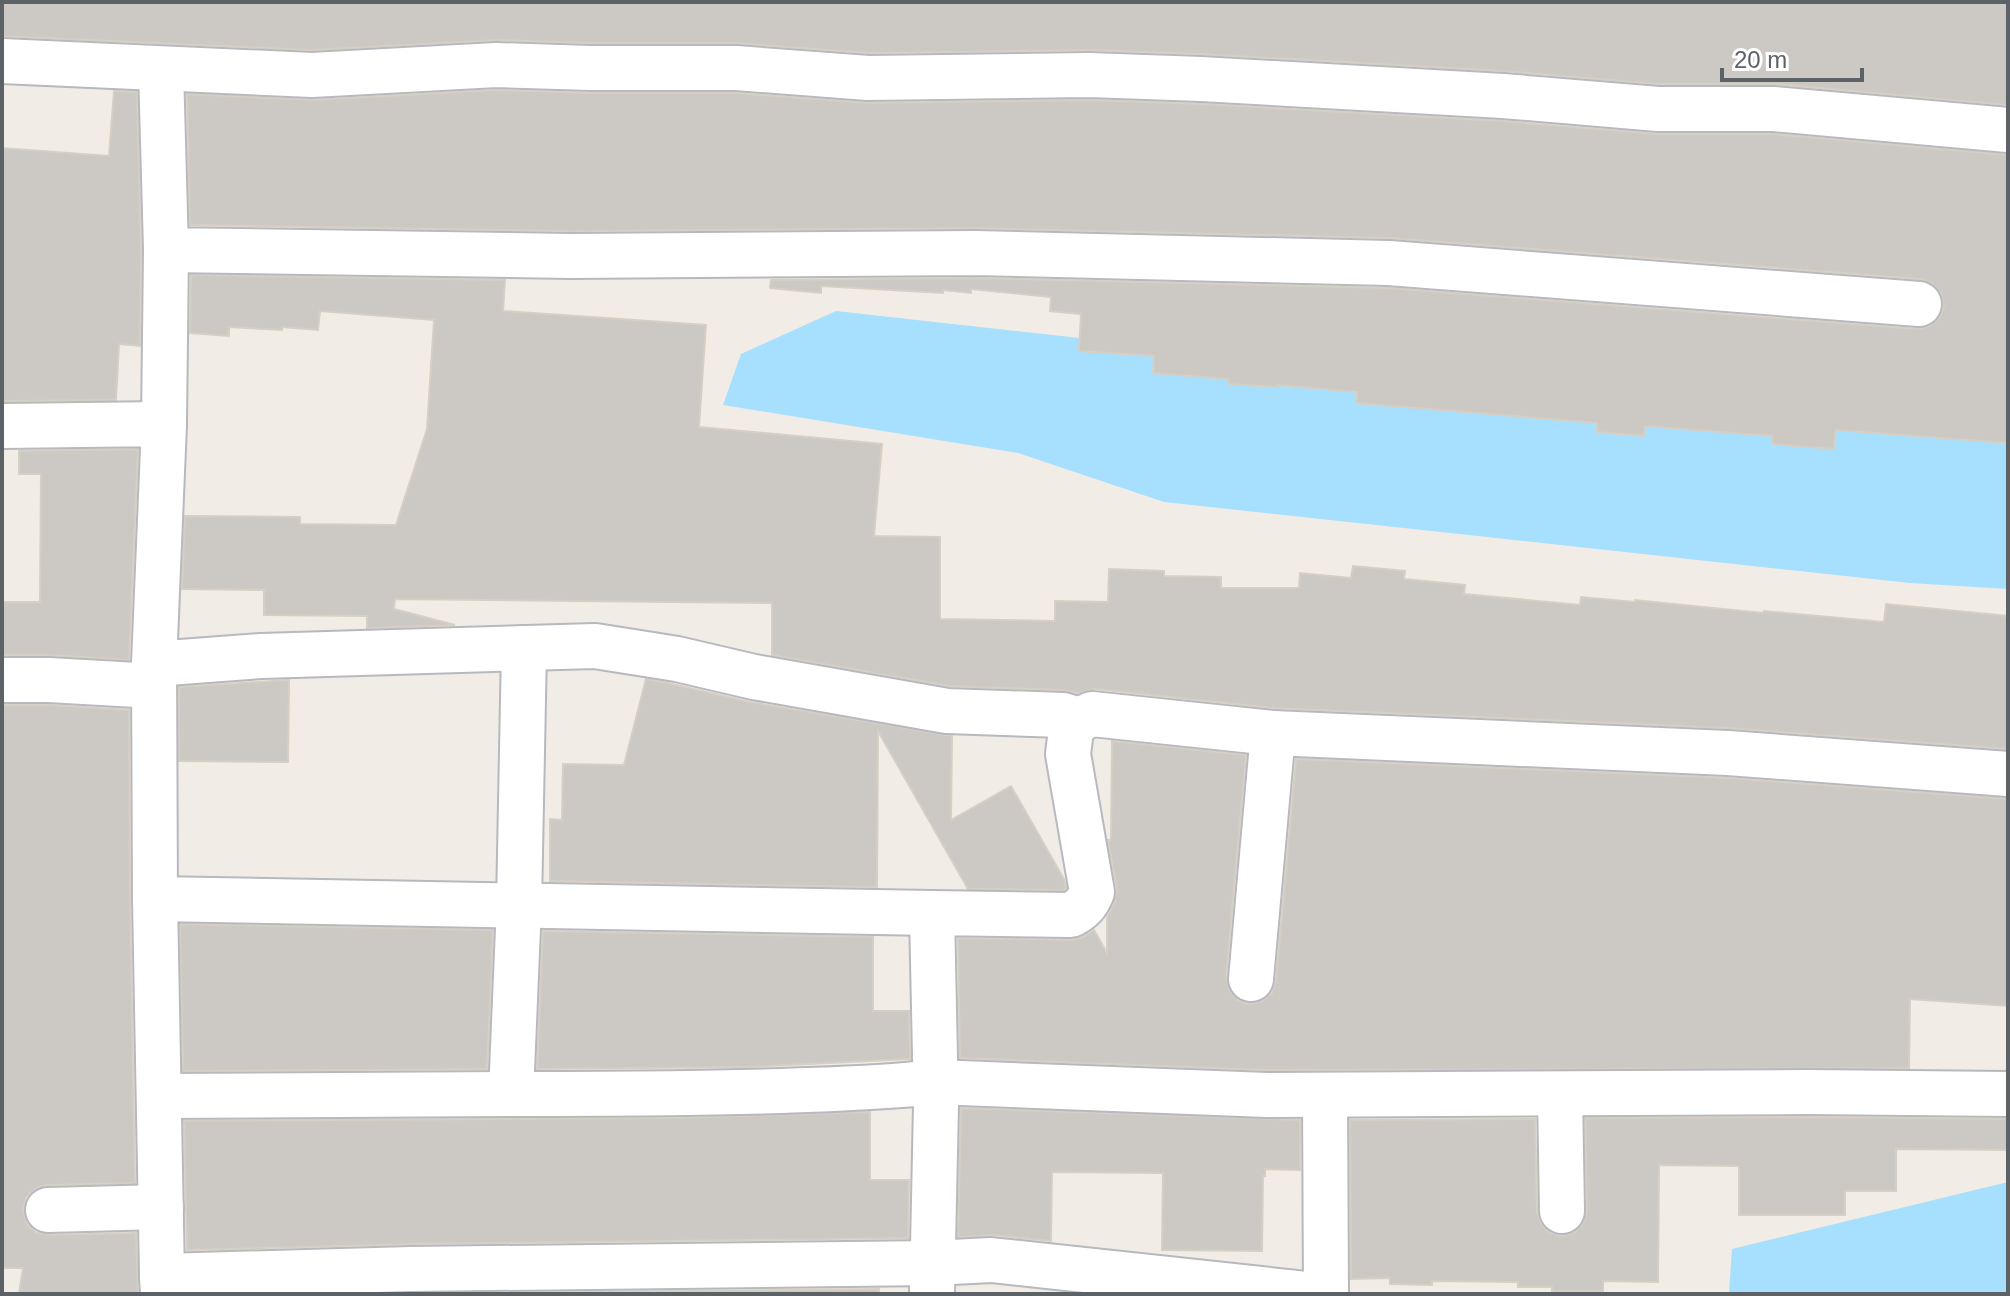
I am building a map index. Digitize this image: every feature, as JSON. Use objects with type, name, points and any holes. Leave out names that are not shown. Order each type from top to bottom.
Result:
[{"type":"street","points":[[2,61],[312,75],[496,65],[736,68],[868,78],[1131,76],[1503,96],[1658,109],[1774,109],[2008,130]]},
{"type":"street","points":[[161,69],[166,250],[164,424],[154,675],[162,1285],[411,1269],[556,1280],[932,1278],[991,1260],[1307,1294]]},
{"type":"street","points":[[166,250],[571,256],[975,253],[1389,263],[1919,304]]},
{"type":"street","points":[[2,426],[164,424]]},
{"type":"street","points":[[2,680],[154,675],[261,656],[595,646],[947,711],[1063,715],[1079,720]]},
{"type":"street","points":[[511,1094],[519,905],[524,648]]},
{"type":"street","points":[[155,899],[1071,915],[1088,903],[1092,892],[1068,754],[1071,730],[1079,720],[1092,714],[1273,733],[1728,753],[2008,774]]},
{"type":"street","points":[[1251,979],[1273,733]]},
{"type":"street","points":[[932,913],[935,1082],[932,1278]]},
{"type":"street","points":[[159,1096],[637,1094],[888,1088],[935,1082],[1267,1095],[2008,1094]]},
{"type":"street","points":[[1560,1094],[1562,1211]]},
{"type":"street","points":[[1325,1095],[1326,1294]]},
{"type":"street","points":[[48,1210],[161,1207]]},
{"type":"water","points":[[836,311],[2008,441],[2008,589],[1910,583],[1164,502],[1018,453],[723,405],[741,354]]},
{"type":"water","points":[[2008,1182],[2008,1294],[1729,1294],[1732,1249]]},
{"type":"building","points":[[2,2],[2008,2],[2008,105],[1776,84],[1659,84],[1504,71],[1090,50],[869,53],[736,43],[497,40],[312,50],[2,36]]},
{"type":"building","points":[[496,90],[735,93],[868,103],[1089,100],[1200,104],[1501,121],[1656,134],[1773,134],[2008,155],[2008,443],[1836,430],[1834,449],[1772,444],[1772,436],[1645,426],[1644,436],[1597,432],[1597,423],[1356,403],[1357,392],[1228,384],[1228,379],[1153,373],[1154,356],[1079,351],[1081,314],[1050,311],[1051,297],[971,289],[971,293],[943,290],[943,293],[821,286],[821,293],[770,288],[771,280],[975,278],[1388,288],[1917,329],[1930,326],[1940,317],[1944,307],[1941,293],[1932,283],[1921,279],[1390,238],[976,228],[571,231],[190,225],[187,94],[313,100]]},
{"type":"building","points":[[114,91],[137,92],[140,346],[119,344],[116,400],[2,401],[2,148],[109,156]]},
{"type":"building","points":[[191,275],[505,280],[503,311],[706,325],[699,427],[882,444],[874,536],[940,537],[940,619],[1055,621],[1055,601],[1108,602],[1109,569],[1164,571],[1164,576],[1221,577],[1221,588],[1299,588],[1300,573],[1351,578],[1353,566],[1405,571],[1404,579],[1465,585],[1464,594],[1580,605],[1581,597],[1635,600],[1884,622],[1886,604],[2008,616],[2008,749],[1729,728],[1275,708],[1095,689],[1077,693],[950,686],[772,655],[772,603],[395,599],[394,609],[455,625],[367,628],[367,616],[264,615],[264,590],[182,589],[185,516],[300,517],[300,524],[396,525],[427,429],[434,320],[320,311],[318,330],[229,327],[229,336],[190,333]]},
{"type":"building","points":[[138,449],[129,660],[2,655],[2,602],[40,602],[41,474],[19,474],[19,451]]},
{"type":"building","points":[[646,679],[750,702],[952,736],[951,820],[1011,786],[1064,879],[1066,888],[968,889],[878,731],[877,887],[550,881],[550,819],[562,820],[563,764],[624,765]]},
{"type":"building","points":[[289,680],[288,762],[179,761],[179,687]]},
{"type":"building","points":[[2,705],[129,710],[135,1183],[47,1185],[36,1188],[26,1197],[23,1210],[27,1224],[35,1232],[48,1235],[136,1233],[138,1294],[19,1294],[23,1268],[2,1268]]},
{"type":"building","points":[[1112,741],[1246,755],[1226,977],[1229,990],[1237,1000],[1248,1004],[1262,1001],[1272,993],[1276,981],[1296,759],[1727,778],[2008,799],[2008,1006],[1910,999],[1909,1068],[1267,1070],[960,1058],[958,938],[1071,940],[1094,930],[1107,953],[1107,917],[1115,902],[1117,889],[1108,840],[1111,840]]},
{"type":"building","points":[[180,924],[493,930],[487,1069],[183,1071]]},
{"type":"building","points":[[543,931],[873,937],[873,1011],[909,1011],[910,1059],[748,1067],[537,1069]]},
{"type":"building","points":[[961,1108],[1300,1120],[1300,1170],[1265,1169],[1262,1251],[1162,1250],[1163,1173],[1052,1172],[1051,1241],[993,1235],[958,1237]]},
{"type":"building","points":[[870,1112],[870,1180],[909,1180],[908,1238],[187,1250],[184,1121],[681,1118]]},
{"type":"building","points":[[1585,1118],[2008,1119],[2008,1150],[1896,1149],[1896,1191],[1845,1191],[1845,1215],[1739,1215],[1739,1166],[1659,1165],[1658,1282],[1603,1281],[1603,1291],[1552,1291],[1552,1287],[1518,1287],[1518,1282],[1432,1281],[1432,1285],[1390,1284],[1390,1278],[1351,1279],[1350,1120],[1535,1119],[1537,1212],[1541,1224],[1549,1232],[1562,1236],[1575,1232],[1583,1224],[1587,1211]]},
{"type":"building","points":[[879,1289],[879,1294],[412,1294]]}]
